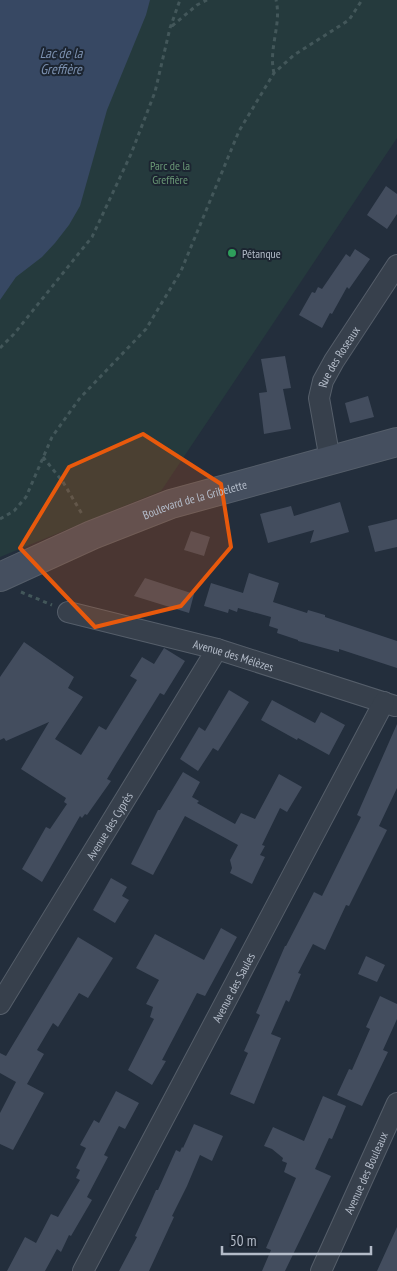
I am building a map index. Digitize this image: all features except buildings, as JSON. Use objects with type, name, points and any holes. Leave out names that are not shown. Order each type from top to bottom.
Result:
[{"type":"main road","name":"Boulevard de la Gribelette","points":[[8,583],[92,535],[171,504],[397,442]]},
{"type":"street","name":"Rue des Roseaux","points":[[330,460],[319,398],[323,381],[397,265]]},
{"type":"street","name":"Avenue des Mélèzes","points":[[68,612],[218,649],[390,704]]},
{"type":"street","name":"Avenue des Cyprès","points":[[0,1004],[218,649]]},
{"type":"street","name":"Avenue des Saules","points":[[83,1271],[390,704]]},
{"type":"street","name":"Avenue des Bouleaux","points":[[321,1271],[397,1103]]},
{"type":"path","points":[[0,348],[14,334],[92,237],[131,154],[155,92],[170,28],[180,0]]},
{"type":"path","points":[[170,28],[197,4],[207,0]]},
{"type":"path","points":[[274,73],[271,63],[276,24],[276,0]]},
{"type":"path","points":[[0,519],[14,511],[26,498],[52,437],[80,398],[146,329],[181,271],[239,131],[274,73],[294,55],[349,20],[362,0]]},
{"type":"path","points":[[44,457],[68,489],[92,535]]},
{"type":"path","points":[[8,583],[31,598],[68,612]]},
{"type":"highlighted area","points":[[143,434],[221,484],[231,547],[181,606],[95,627],[20,548],[69,467]]},
{"type":"green space","name":"Parc de la Greffière","points":[[0,0],[397,0],[397,138],[161,491],[0,557]]},
{"type":"water","name":"Lac de la Greffière","points":[[0,0],[150,0],[146,15],[107,110],[80,206],[69,225],[55,243],[42,257],[16,277],[0,300]]},
{"type":"place","name":"Pétanque","points":[[232,253]]}]
